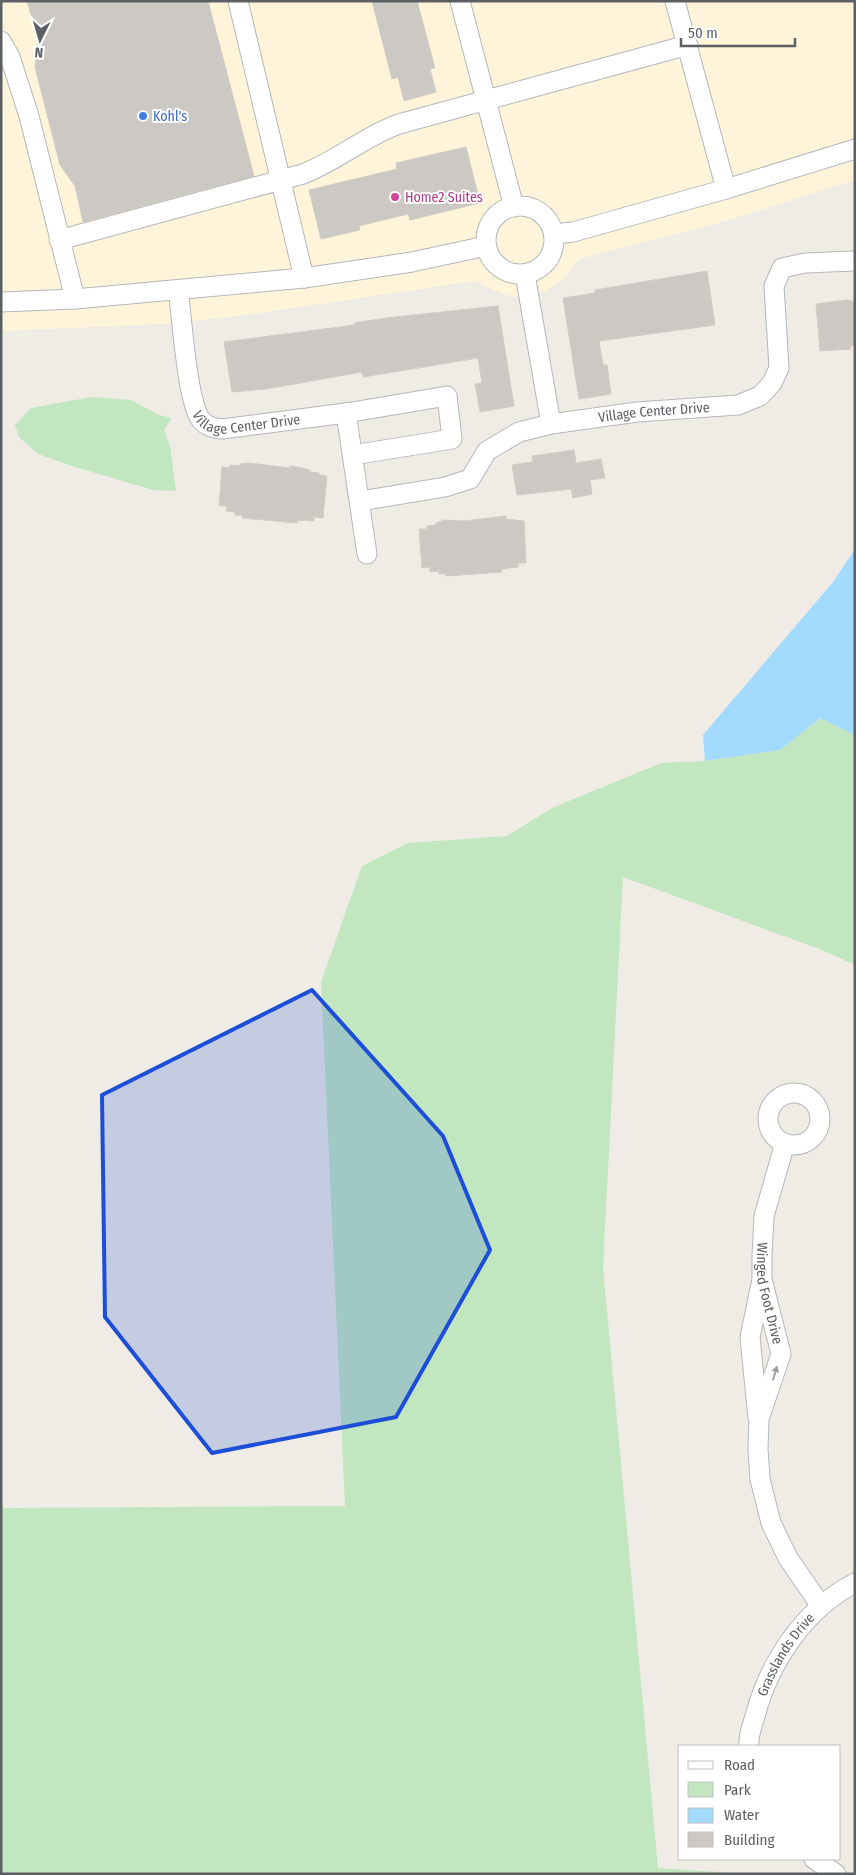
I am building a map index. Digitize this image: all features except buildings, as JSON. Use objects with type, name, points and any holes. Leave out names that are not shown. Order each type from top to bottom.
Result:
[{"type":"street","points":[[238,1],[304,278]]},
{"type":"street","points":[[460,1],[514,207]]},
{"type":"street","points":[[675,1],[726,188]]},
{"type":"street","points":[[1,41],[10,57],[29,116],[75,299]]},
{"type":"street","points":[[60,240],[280,182],[323,166],[380,131],[445,111],[688,45]]},
{"type":"street","points":[[554,234],[573,232],[855,149]]},
{"type":"street","points":[[514,207],[524,207],[543,216],[550,224],[554,234],[552,250],[545,264],[536,271],[525,274],[514,274],[500,268],[490,256],[486,246],[488,230],[496,217],[514,207]]},
{"type":"street","points":[[1,302],[75,299],[304,278],[412,262],[486,246]]},
{"type":"street","name":"Village Center Drive","points":[[360,501],[445,488],[470,479],[487,451],[519,432],[619,410],[738,405],[760,396],[772,383],[779,368],[774,286],[782,268],[805,263],[855,261]]},
{"type":"street","points":[[525,274],[551,424]]},
{"type":"street","name":"Village Center Drive","points":[[178,290],[183,336],[195,406],[201,420],[210,427],[222,429],[346,413]]},
{"type":"street","points":[[353,455],[452,440],[447,396],[346,413],[367,554]]},
{"type":"street","name":"Winged Foot Drive","points":[[785,1143],[764,1216],[762,1279],[781,1354],[758,1419],[760,1479],[771,1523],[788,1558],[821,1606]]},
{"type":"street","points":[[758,1419],[750,1337],[762,1279]]},
{"type":"street","name":"Grasslands Drive","points":[[749,1745],[758,1705],[775,1662],[796,1633],[821,1606],[855,1583]]},
{"type":"street","points":[[815,1860],[836,1874]]},
{"type":"highlighted area","points":[[312,990],[443,1136],[490,1250],[396,1417],[212,1453],[105,1317],[102,1095]]},
{"type":"shaded area","points":[[1,1],[855,1],[855,180],[719,223],[579,259],[564,279],[544,292],[513,297],[475,281],[245,315],[163,324],[1,331]]},
{"type":"green space","points":[[92,397],[131,400],[159,415],[172,418],[164,430],[170,446],[176,491],[153,490],[72,466],[38,454],[19,437],[15,425],[31,408]]},
{"type":"green space","points":[[820,718],[855,735],[855,965],[822,950],[623,877],[603,1267],[658,1868],[751,1874],[1,1874],[1,1508],[345,1506],[321,982],[362,866],[408,843],[507,836],[552,808],[661,763],[705,761],[780,750]]},
{"type":"water","points":[[855,549],[855,735],[820,718],[780,750],[705,761],[703,735],[833,582]]},
{"type":"place","name":"Kohl's","points":[[143,116]]},
{"type":"place","name":"Home2 Suites","points":[[395,197]]}]
